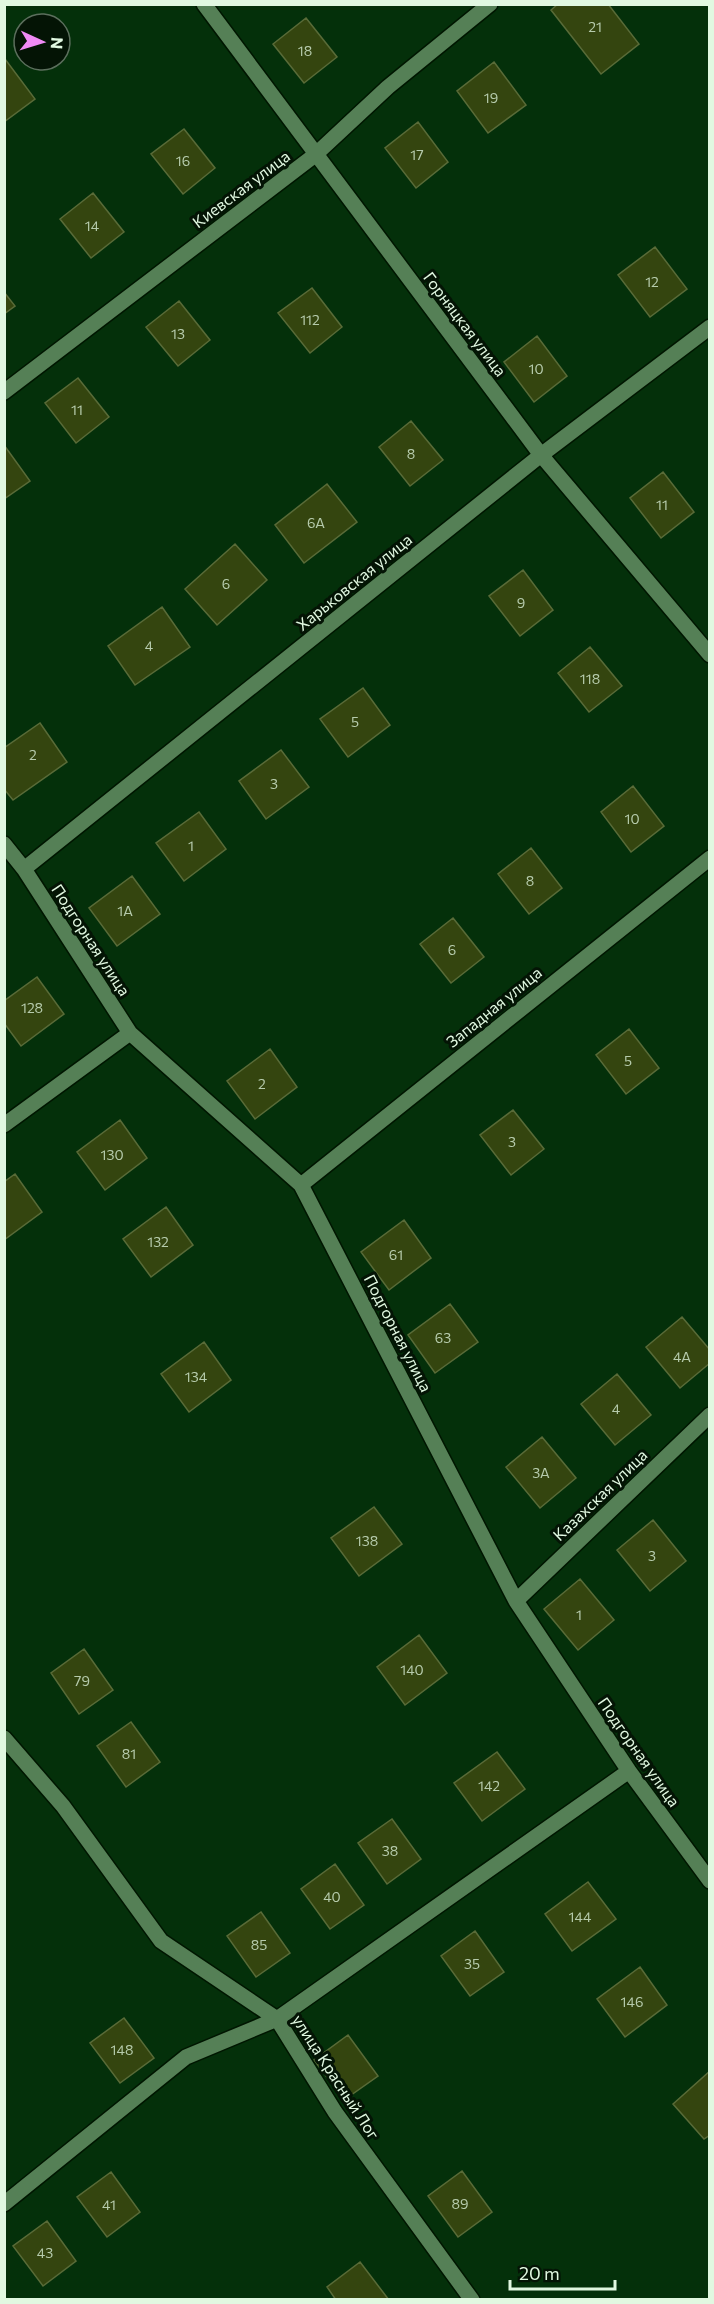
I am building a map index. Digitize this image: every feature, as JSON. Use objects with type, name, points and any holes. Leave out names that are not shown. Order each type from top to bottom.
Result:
[{"type":"street","name":"Горняцкая улица","points":[[204,4],[541,455],[710,655]]},
{"type":"street","name":"Киевская улица","points":[[4,392],[315,155],[388,87],[490,4]]},
{"type":"street","name":"Харьковская улица","points":[[24,869],[541,455],[710,327]]},
{"type":"street","name":"Подгорная улица","points":[[4,844],[24,869],[130,1033],[301,1185],[516,1601],[629,1772],[710,1881]]},
{"type":"street","name":"Западная улица","points":[[301,1185],[710,858]]},
{"type":"street","points":[[4,1125],[130,1033]]},
{"type":"street","name":"Казахская улица","points":[[516,1601],[710,1415]]},
{"type":"street","name":"улица Красный Лог","points":[[4,1738],[63,1806],[161,1941],[277,2019],[335,2112],[472,2300]]},
{"type":"street","points":[[4,2204],[186,2057],[277,2019],[629,1772]]},
{"type":"building","points":[[558,4],[608,4],[639,44],[601,74],[551,10]]},
{"type":"building","points":[[306,18],[337,57],[304,83],[273,44]]},
{"type":"building","points":[[4,59],[35,99],[4,122]]},
{"type":"building","points":[[494,62],[526,105],[488,133],[457,91]]},
{"type":"building","points":[[418,122],[448,162],[416,188],[385,148]]},
{"type":"building","points":[[184,129],[215,168],[183,194],[151,154]]},
{"type":"building","points":[[93,193],[124,232],[91,258],[60,219]]},
{"type":"building","points":[[655,247],[687,289],[650,317],[618,275]]},
{"type":"building","points":[[312,288],[342,327],[310,353],[278,313]]},
{"type":"building","points":[[4,292],[15,306],[4,314]]},
{"type":"building","points":[[179,301],[210,340],[178,366],[146,327]]},
{"type":"building","points":[[537,336],[567,376],[534,402],[504,362]]},
{"type":"building","points":[[78,378],[109,417],[76,443],[45,403]]},
{"type":"building","points":[[411,421],[443,460],[410,486],[379,447]]},
{"type":"building","points":[[4,445],[30,481],[4,499]]},
{"type":"building","points":[[663,472],[694,512],[661,538],[630,498]]},
{"type":"building","points":[[327,484],[357,522],[304,563],[275,525]]},
{"type":"building","points":[[235,544],[267,580],[217,625],[185,589]]},
{"type":"building","points":[[523,570],[553,610],[520,636],[489,596]]},
{"type":"building","points":[[162,607],[190,647],[135,685],[108,646]]},
{"type":"building","points":[[590,647],[622,686],[589,712],[558,673]]},
{"type":"building","points":[[363,688],[390,725],[348,757],[320,719]]},
{"type":"building","points":[[40,723],[67,762],[13,800],[4,789],[4,748]]},
{"type":"building","points":[[281,750],[309,787],[266,819],[239,781]]},
{"type":"building","points":[[633,786],[664,826],[631,852],[601,812]]},
{"type":"building","points":[[199,812],[226,849],[184,881],[156,843]]},
{"type":"building","points":[[531,848],[562,888],[529,914],[498,874]]},
{"type":"building","points":[[132,876],[160,914],[117,946],[89,908]]},
{"type":"building","points":[[453,918],[484,957],[451,983],[420,944]]},
{"type":"building","points":[[37,977],[64,1014],[21,1046],[4,1023],[4,1001]]},
{"type":"building","points":[[629,1029],[659,1068],[626,1094],[596,1055]]},
{"type":"building","points":[[270,1049],[297,1087],[255,1119],[227,1081]]},
{"type":"building","points":[[513,1110],[544,1149],[511,1175],[480,1135]]},
{"type":"building","points":[[120,1120],[147,1158],[105,1190],[77,1152]]},
{"type":"building","points":[[15,1174],[42,1212],[4,1240],[4,1182]]},
{"type":"building","points":[[166,1207],[193,1245],[151,1277],[123,1239]]},
{"type":"building","points":[[404,1220],[431,1258],[389,1290],[361,1252]]},
{"type":"building","points":[[450,1304],[478,1342],[435,1373],[408,1335]]},
{"type":"building","points":[[682,1317],[710,1350],[710,1363],[680,1388],[646,1347]]},
{"type":"building","points":[[204,1342],[231,1380],[189,1412],[161,1374]]},
{"type":"building","points":[[617,1374],[651,1415],[615,1445],[581,1404]]},
{"type":"building","points":[[542,1437],[576,1478],[540,1508],[506,1467]]},
{"type":"building","points":[[374,1507],[402,1544],[359,1576],[331,1538]]},
{"type":"building","points":[[653,1520],[686,1561],[650,1591],[617,1550]]},
{"type":"building","points":[[580,1579],[614,1620],[578,1650],[544,1609]]},
{"type":"building","points":[[419,1635],[447,1673],[405,1705],[377,1667]]},
{"type":"building","points":[[84,1649],[113,1690],[79,1714],[51,1673]]},
{"type":"building","points":[[131,1722],[160,1762],[126,1787],[97,1746]]},
{"type":"building","points":[[497,1752],[525,1789],[482,1821],[454,1783]]},
{"type":"building","points":[[392,1819],[421,1859],[387,1884],[358,1843]]},
{"type":"building","points":[[335,1864],[364,1905],[330,1929],[301,1889]]},
{"type":"building","points":[[588,1882],[616,1919],[572,1951],[545,1914]]},
{"type":"building","points":[[261,1912],[290,1953],[256,1977],[227,1936]]},
{"type":"building","points":[[475,1931],[504,1972],[470,1996],[441,1956]]},
{"type":"building","points":[[640,1967],[667,2005],[625,2037],[597,1999]]},
{"type":"building","points":[[124,2018],[154,2058],[120,2083],[90,2043]]},
{"type":"building","points":[[348,2035],[378,2076],[344,2100],[314,2060]]},
{"type":"building","points":[[710,2071],[710,2135],[704,2139],[673,2104]]},
{"type":"building","points":[[462,2171],[492,2212],[458,2237],[428,2196]]},
{"type":"building","points":[[111,2172],[140,2212],[107,2237],[77,2197]]},
{"type":"building","points":[[47,2221],[76,2261],[43,2286],[13,2246]]},
{"type":"building","points":[[360,2262],[389,2300],[336,2300],[327,2287]]}]
